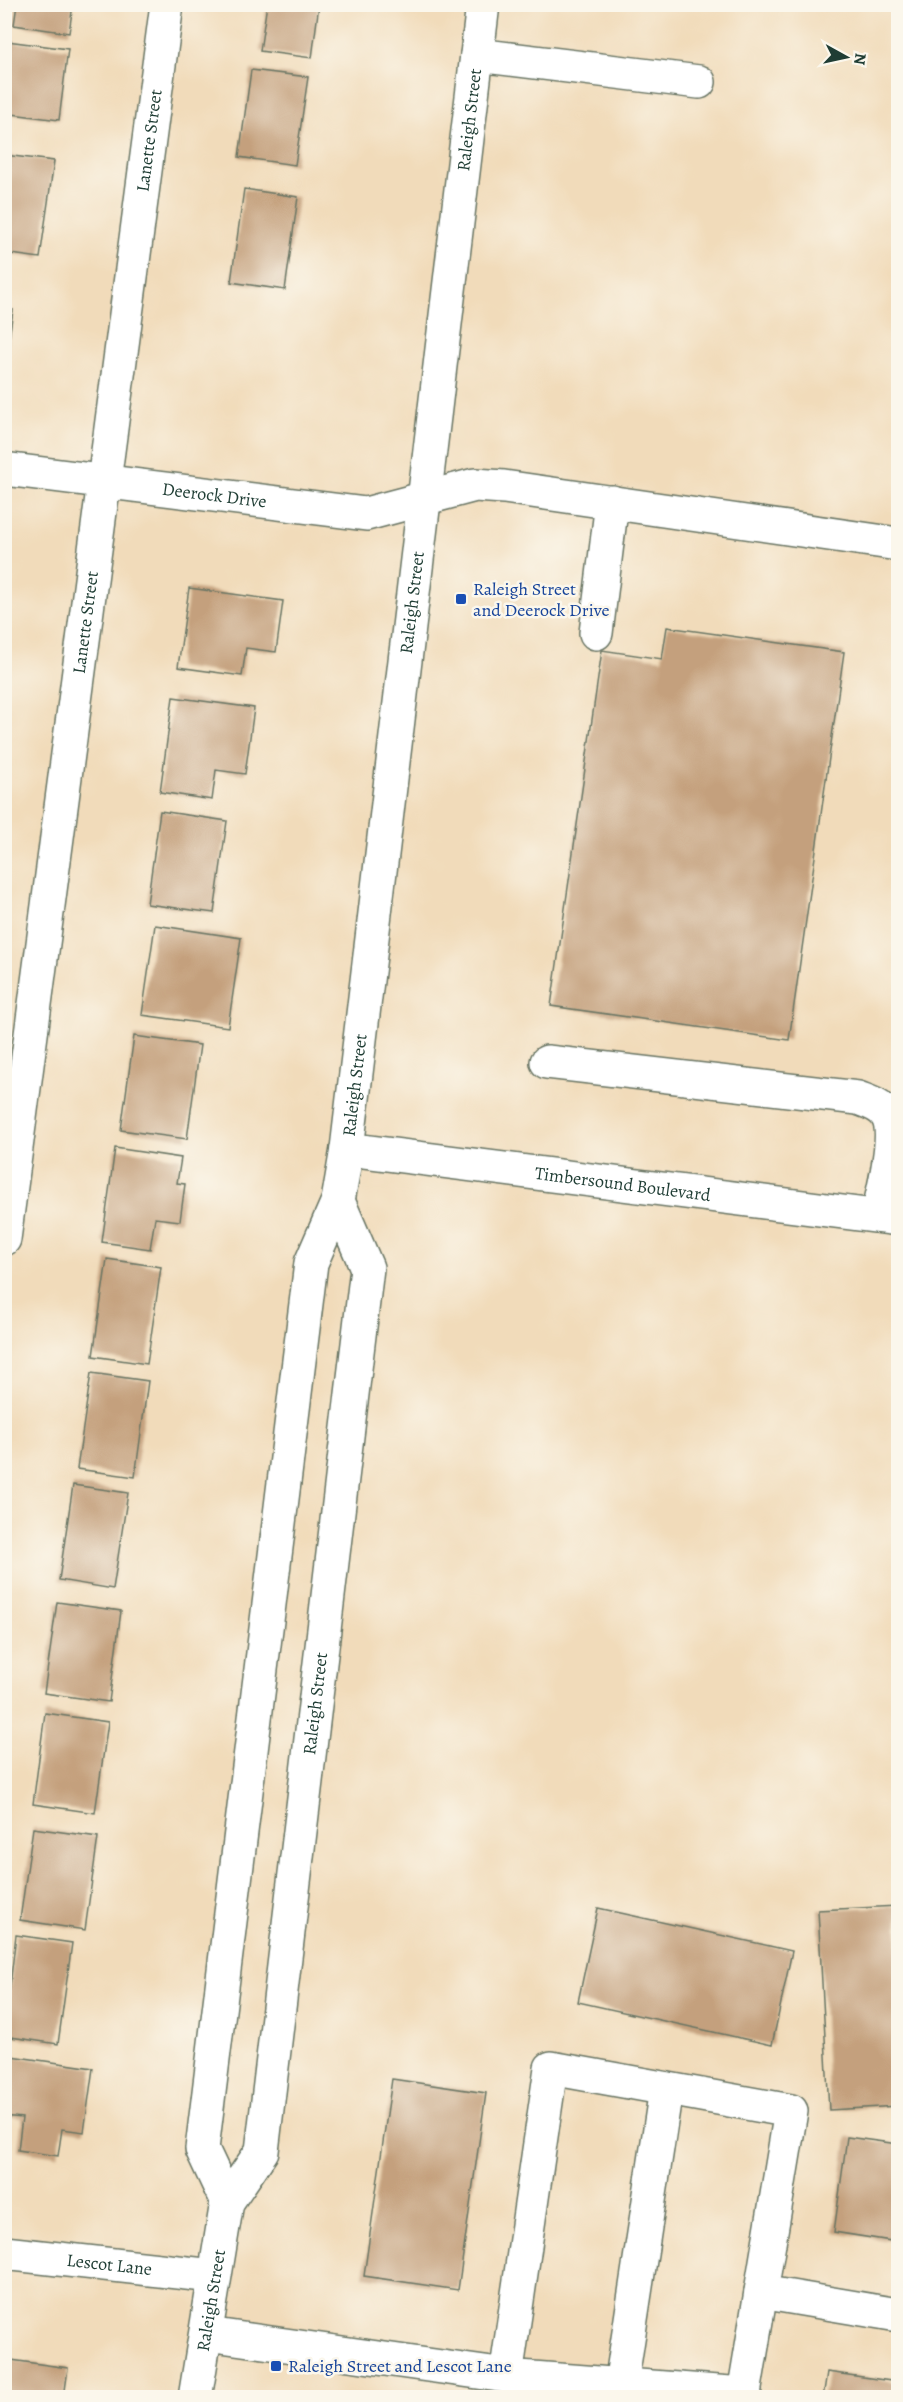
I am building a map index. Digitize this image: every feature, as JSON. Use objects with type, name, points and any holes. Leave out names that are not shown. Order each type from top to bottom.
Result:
[{"type":"street","name":"Lanette Street","points":[[4,1239],[167,4]]},
{"type":"street","name":"Raleigh Street","points":[[227,2202],[202,2149],[311,1263],[338,1201],[347,1149],[483,4]]},
{"type":"street","points":[[477,55],[699,82]]},
{"type":"street","name":"Deerock Drive","points":[[4,469],[366,514],[423,501],[475,485],[504,487],[898,544]]},
{"type":"street","points":[[596,633],[612,502]]},
{"type":"street","points":[[547,1062],[858,1098],[877,1106],[886,1114],[891,1125],[888,1218]]},
{"type":"street","name":"Timbersound Boulevard","points":[[347,1149],[888,1218]]},
{"type":"street","name":"Raleigh Street","points":[[195,2397],[227,2202],[261,2151],[368,1268],[338,1201]]},
{"type":"street","points":[[207,2334],[506,2376],[744,2394],[791,2111],[551,2068],[506,2376]]},
{"type":"street","points":[[621,2385],[666,2089]]},
{"type":"street","name":"Lescot Lane","points":[[4,2253],[214,2276]]},
{"type":"street","points":[[761,2292],[898,2315]]},
{"type":"building","points":[[17,4],[73,4],[69,33],[14,25]]},
{"type":"building","points":[[267,4],[319,4],[312,58],[260,51]]},
{"type":"building","points":[[7,41],[68,49],[59,120],[4,113]]},
{"type":"building","points":[[251,70],[308,77],[295,165],[239,157]]},
{"type":"building","points":[[4,155],[54,161],[40,258],[4,253]]},
{"type":"building","points":[[244,189],[298,197],[285,290],[231,282]]},
{"type":"building","points":[[4,309],[13,310],[6,360],[4,360]]},
{"type":"building","points":[[189,588],[283,601],[276,652],[246,648],[242,676],[178,667]]},
{"type":"building","points":[[667,627],[844,652],[789,1040],[551,1006],[602,650],[662,659]]},
{"type":"building","points":[[173,697],[254,708],[245,774],[216,770],[212,800],[160,792]]},
{"type":"building","points":[[160,811],[227,821],[214,913],[147,904]]},
{"type":"building","points":[[155,925],[241,938],[228,1027],[142,1015]]},
{"type":"building","points":[[134,1036],[200,1045],[187,1139],[121,1130]]},
{"type":"building","points":[[115,1148],[181,1158],[177,1183],[185,1184],[180,1221],[155,1218],[150,1249],[102,1242]]},
{"type":"building","points":[[107,1259],[161,1267],[147,1364],[93,1356]]},
{"type":"building","points":[[91,1373],[148,1381],[135,1477],[77,1469]]},
{"type":"building","points":[[73,1485],[128,1493],[113,1589],[59,1580]]},
{"type":"building","points":[[57,1602],[121,1611],[109,1702],[44,1693]]},
{"type":"building","points":[[45,1713],[108,1722],[95,1813],[33,1804]]},
{"type":"building","points":[[33,1828],[98,1837],[85,1930],[20,1920]]},
{"type":"building","points":[[898,1906],[898,2106],[829,2110],[818,1910]]},
{"type":"building","points":[[598,1908],[792,1951],[772,2045],[578,2002]]},
{"type":"building","points":[[16,1935],[72,1943],[58,2044],[4,2036]]},
{"type":"building","points":[[4,2055],[93,2068],[84,2132],[62,2129],[58,2156],[18,2150],[22,2118],[4,2116]]},
{"type":"building","points":[[392,2079],[486,2093],[458,2290],[364,2276]]},
{"type":"building","points":[[847,2137],[898,2144],[898,2242],[834,2232]]},
{"type":"building","points":[[4,2359],[68,2368],[64,2398],[4,2398]]},
{"type":"building","points":[[827,2372],[898,2382],[898,2398],[823,2398]]},
{"type":"place","name":"Raleigh Street and Deerock Drive","points":[[461,599]]},
{"type":"place","name":"Raleigh Street and Lescot Lane","points":[[276,2366]]}]
